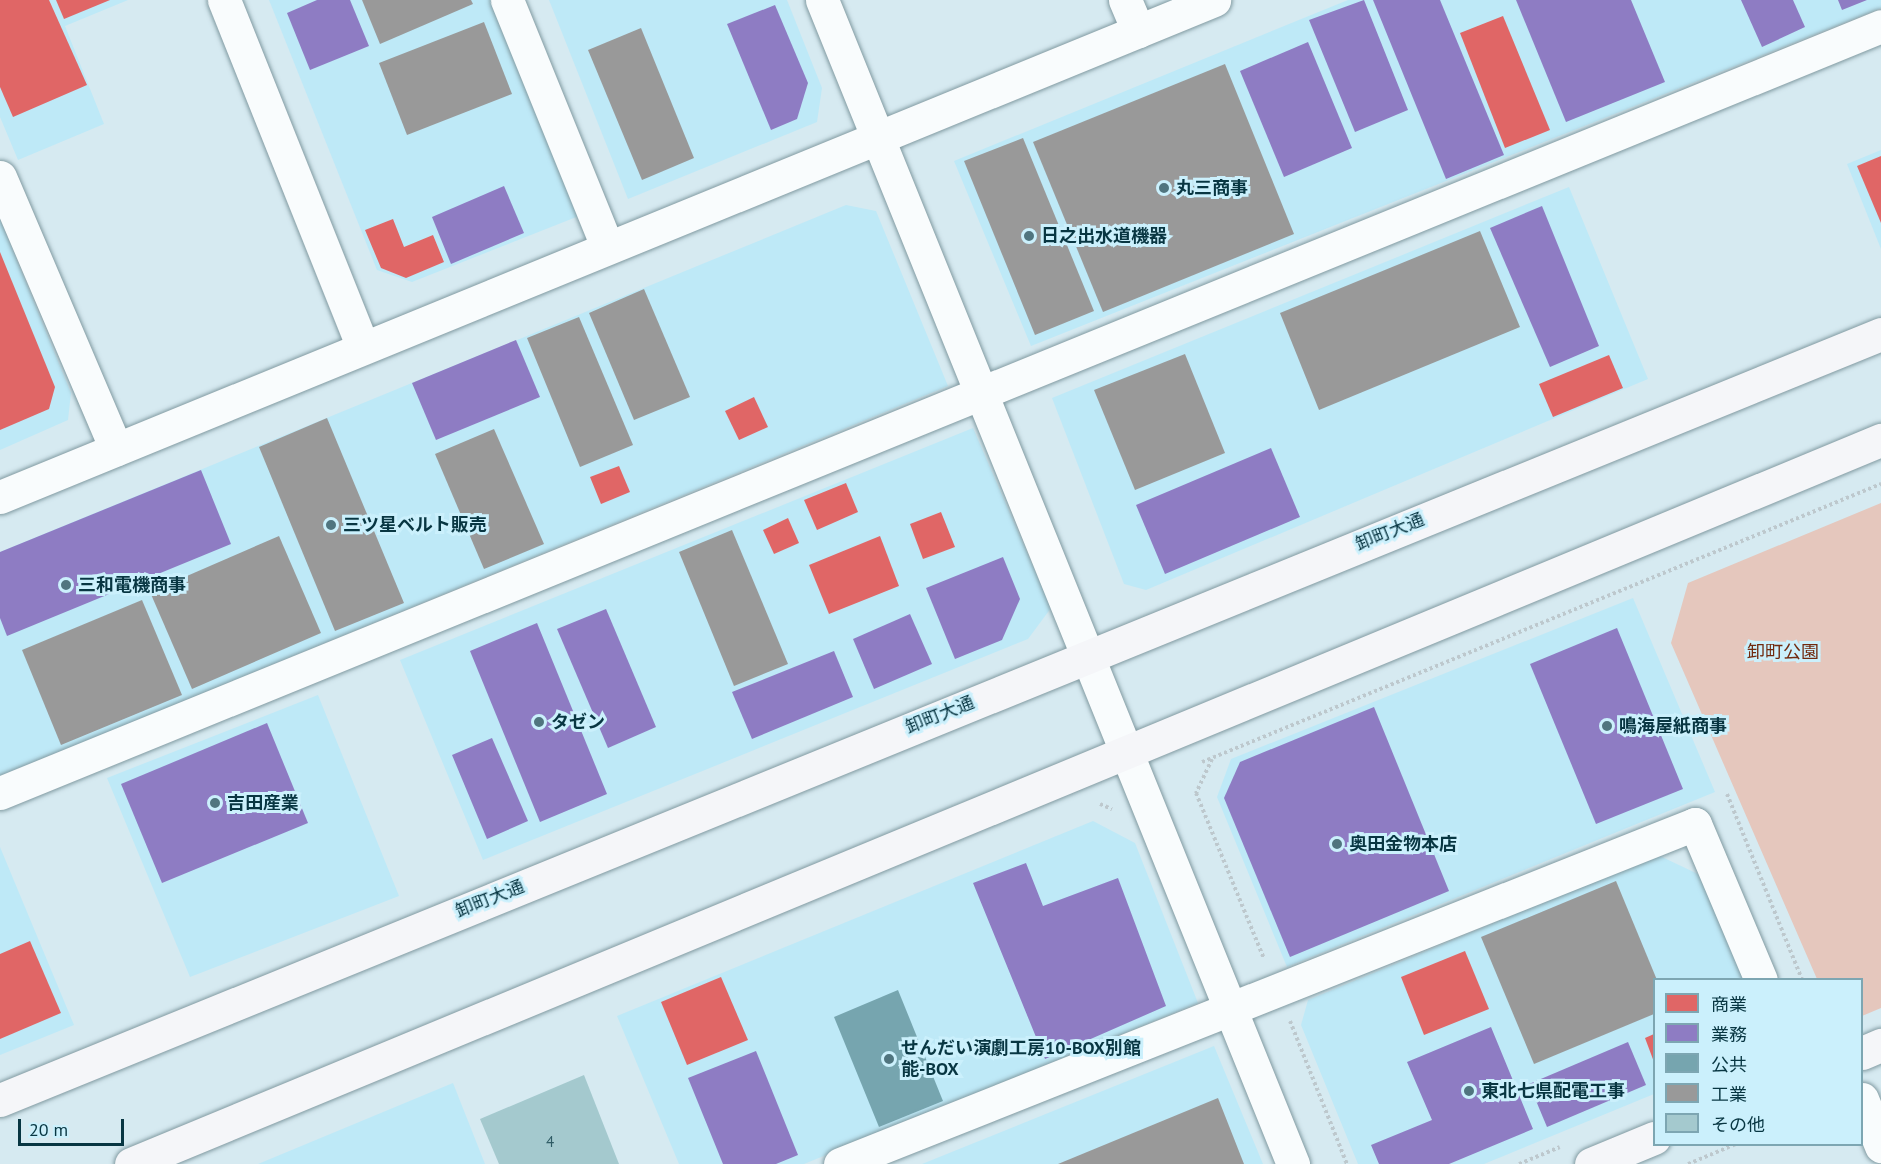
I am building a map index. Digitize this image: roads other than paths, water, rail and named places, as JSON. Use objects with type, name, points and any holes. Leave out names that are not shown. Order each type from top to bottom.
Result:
[{"type":"street","points":[[224,0],[363,347]]},
{"type":"street","points":[[507,0],[607,246]]},
{"type":"street","points":[[822,0],[1122,752],[1293,1164]]},
{"type":"street","points":[[1125,0],[1138,31]]},
{"type":"street","points":[[0,497],[876,135],[1214,0]]},
{"type":"street","points":[[0,793],[978,391],[1881,26]]},
{"type":"street","points":[[0,177],[116,449]]},
{"type":"street","name":"卸町大通","points":[[0,1100],[1083,655],[1881,334]]},
{"type":"street","points":[[131,1164],[1122,752],[1881,440]]},
{"type":"street","points":[[840,1164],[1695,824],[1760,978]]},
{"type":"street","points":[[1863,1053],[1881,1045]]},
{"type":"street","points":[[1863,1101],[1881,1146]]},
{"type":"street","points":[[1608,1161],[1653,1138]]},
{"type":"place","name":"丸三商事","points":[[1164,188]]},
{"type":"place","name":"日之出水道機器","points":[[1029,236]]},
{"type":"place","name":"三ツ星ベルト販売","points":[[331,525]]},
{"type":"place","name":"三和電機商事","points":[[66,585]]},
{"type":"place","name":"タゼン","points":[[539,722]]},
{"type":"place","name":"鳴海屋紙商事","points":[[1607,726]]},
{"type":"place","name":"吉田産業","points":[[215,803]]},
{"type":"place","name":"奥田金物本店","points":[[1337,844]]},
{"type":"place","name":"せんだい演劇工房10-BOX別館 能-BOX","points":[[889,1059]]},
{"type":"place","name":"東北七県配電工事","points":[[1469,1091]]},
{"type":"park label","name":"卸町公園","points":[[1783,652]]}]
